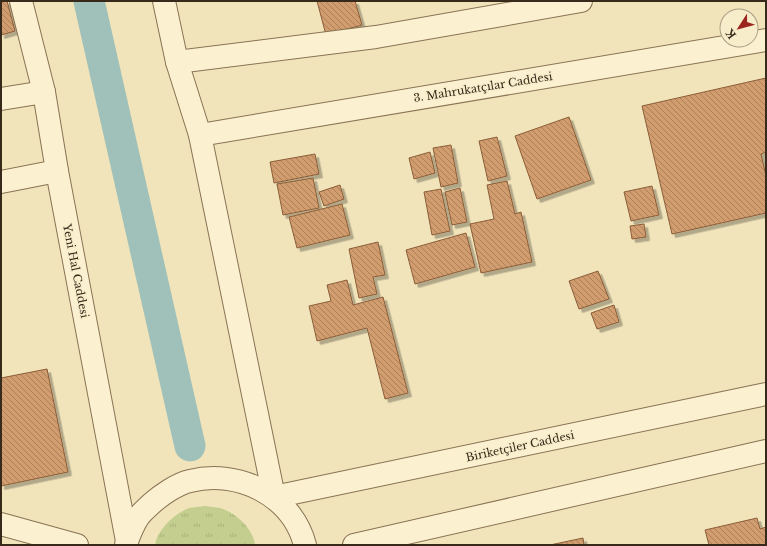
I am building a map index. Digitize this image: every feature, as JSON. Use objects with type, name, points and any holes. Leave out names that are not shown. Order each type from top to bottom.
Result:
[{"type":"street","name":"Yeni Hal Caddesi","points":[[21,1],[44,92],[126,543]]},
{"type":"street","points":[[164,1],[177,62],[200,135],[274,497]]},
{"type":"street","points":[[177,62],[376,37],[581,1]]},
{"type":"street","name":"3. Mahrukatçılar Caddesi","points":[[200,135],[766,40]]},
{"type":"street","points":[[1,100],[44,92]]},
{"type":"street","points":[[1,182],[57,170]]},
{"type":"street","name":"Biriketçiler Caddesi","points":[[274,497],[766,394]]},
{"type":"street","points":[[354,545],[766,450]]},
{"type":"street","points":[[126,543],[140,514],[162,494],[189,481],[219,477],[248,483],[274,497],[291,515],[305,545]]},
{"type":"street","points":[[1,524],[77,545]]},
{"type":"green space","points":[[205,506],[226,510],[238,517],[251,533],[255,545],[155,545],[159,533],[172,518],[189,508]]},
{"type":"building","points":[[1,1],[7,1],[15,31],[1,35]]},
{"type":"building","points":[[317,1],[355,1],[362,25],[326,35]]},
{"type":"building","points":[[766,78],[766,152],[761,154],[766,176],[766,213],[672,234],[642,106]]},
{"type":"building","points":[[569,117],[591,180],[537,199],[515,136]]},
{"type":"building","points":[[497,137],[507,176],[488,181],[479,141]]},
{"type":"building","points":[[451,145],[458,183],[441,187],[433,148]]},
{"type":"building","points":[[430,152],[435,173],[414,179],[409,158]]},
{"type":"building","points":[[315,154],[319,174],[274,183],[270,162]]},
{"type":"building","points":[[313,178],[319,208],[283,215],[277,184]]},
{"type":"building","points":[[507,181],[515,214],[521,212],[532,262],[481,273],[470,224],[494,219],[487,185]]},
{"type":"building","points":[[340,185],[344,199],[324,206],[319,192]]},
{"type":"building","points":[[652,186],[659,215],[631,221],[624,192]]},
{"type":"building","points":[[460,188],[467,222],[452,225],[445,192]]},
{"type":"building","points":[[441,189],[450,231],[432,235],[424,192]]},
{"type":"building","points":[[342,204],[350,235],[297,248],[289,217]]},
{"type":"building","points":[[644,224],[646,237],[632,239],[630,226]]},
{"type":"building","points":[[466,233],[475,267],[415,284],[406,250]]},
{"type":"building","points":[[378,242],[385,275],[373,277],[377,294],[359,298],[349,249]]},
{"type":"building","points":[[598,271],[609,299],[579,309],[569,281]]},
{"type":"building","points":[[347,280],[353,305],[383,297],[408,393],[385,399],[367,328],[317,341],[309,306],[331,301],[327,285]]},
{"type":"building","points":[[614,305],[619,322],[597,329],[591,313]]},
{"type":"building","points":[[47,369],[68,472],[1,486],[1,378]]},
{"type":"building","points":[[757,518],[760,529],[766,527],[766,545],[709,545],[705,530]]},
{"type":"building","points":[[583,538],[584,545],[550,545]]},
{"type":"waterway","points":[[89,1],[190,446]]}]
